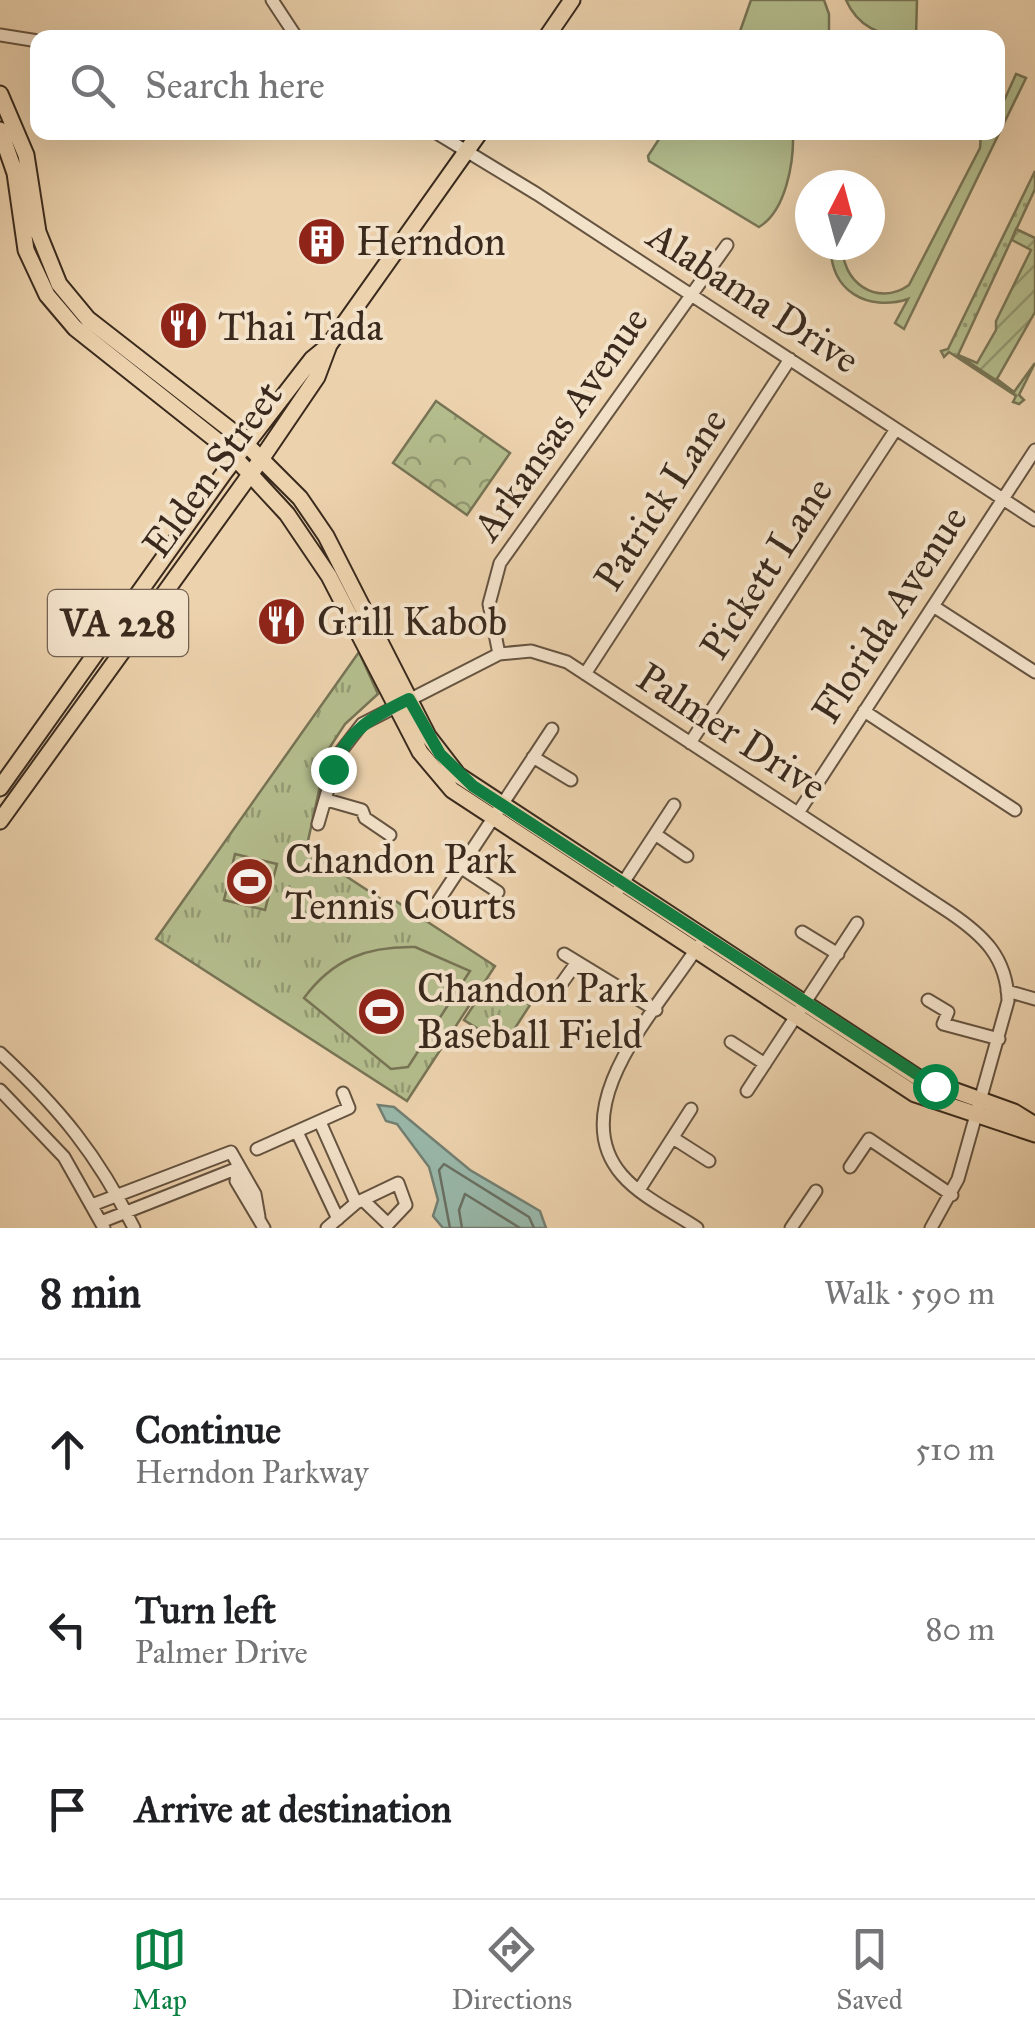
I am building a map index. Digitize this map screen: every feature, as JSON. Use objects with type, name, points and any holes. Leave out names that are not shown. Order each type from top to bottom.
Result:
[{"type":"main road","points":[[551,30],[572,0]]},
{"type":"main road","points":[[0,94],[26,154],[38,232],[69,298],[101,330],[248,445],[318,521],[402,702]]},
{"type":"main road","points":[[0,130],[15,174],[26,250],[54,305],[75,328],[251,473],[320,560],[402,702],[448,766],[496,812],[802,1010],[926,1082],[1035,1134]]},
{"type":"main road","name":"Elden Street","points":[[0,788],[236,458],[312,359],[329,345],[475,140]]},
{"type":"main road","name":"Elden Street","points":[[0,820],[262,458],[317,378],[329,345]]},
{"type":"main road","points":[[979,1108],[1035,1124]]},
{"type":"street","points":[[272,0],[292,30]]},
{"type":"street","points":[[0,35],[30,41]]},
{"type":"street","name":"Alabama Drive","points":[[447,140],[1035,520]]},
{"type":"street","name":"Arkansas Avenue","points":[[499,654],[489,604],[500,563],[727,245]]},
{"type":"street","name":"Patrick Lane","points":[[584,674],[790,359]]},
{"type":"street","name":"Pickett Lane","points":[[690,742],[896,428]]},
{"type":"street","name":"Florida Avenue","points":[[798,813],[1035,450]]},
{"type":"street","points":[[933,606],[1035,672]]},
{"type":"street","name":"Palmer Drive","points":[[318,824],[344,743],[362,724],[499,654],[544,653],[690,742],[977,931],[995,952],[1008,991]]},
{"type":"street","points":[[864,711],[1014,810]]},
{"type":"street","points":[[439,900],[552,728]]},
{"type":"street","points":[[533,757],[570,780]]},
{"type":"street","points":[[327,800],[362,810],[366,818],[390,834]]},
{"type":"street","points":[[618,892],[674,804]]},
{"type":"street","points":[[655,834],[687,856]]},
{"type":"street","points":[[460,867],[498,892]]},
{"type":"street","points":[[747,1090],[857,922]]},
{"type":"street","points":[[802,932],[838,954]]},
{"type":"street","points":[[697,1228],[622,1175],[608,1154],[602,1114],[613,1076],[699,944]]},
{"type":"street","points":[[564,954],[656,1010]]},
{"type":"street","points":[[557,990],[577,962]]},
{"type":"street","points":[[931,1228],[952,1194],[979,1108],[1008,991],[1035,999]]},
{"type":"street","points":[[928,1000],[948,1012],[943,1024],[998,1039]]},
{"type":"street","points":[[731,1042],[765,1064]]},
{"type":"street","points":[[0,1052],[69,1120],[119,1197],[134,1228]]},
{"type":"street","points":[[0,1090],[64,1158],[103,1225],[238,1168]]},
{"type":"street","points":[[257,1149],[350,1108],[343,1093]]},
{"type":"street","points":[[639,1190],[692,1109]]},
{"type":"street","points":[[320,1122],[360,1202],[327,1228]]},
{"type":"street","points":[[296,1132],[338,1219]]},
{"type":"street","points":[[673,1138],[709,1161]]},
{"type":"street","points":[[850,1167],[868,1138],[952,1194]]},
{"type":"street","points":[[92,1205],[231,1152],[256,1194],[261,1222]]},
{"type":"street","points":[[797,1226],[816,1191]]},
{"type":"green space","points":[[751,0],[824,0],[829,14],[829,30],[740,30]]},
{"type":"green space","points":[[846,0],[917,0],[916,30],[875,30]]},
{"type":"green space","points":[[1016,74],[1026,78],[1005,121],[1005,98]]},
{"type":"green space","points":[[658,140],[793,140],[782,198],[759,227],[649,161]]},
{"type":"green space","points":[[981,140],[996,140],[904,329],[895,323],[908,299],[879,303],[854,294],[844,286],[832,260],[845,260],[854,280],[873,292],[885,294],[909,285],[980,148]]},
{"type":"green space","points":[[1035,171],[1035,189],[958,355],[1014,392],[1035,363],[1019,395],[1024,400],[1019,404],[1013,402],[1016,396],[949,352],[944,357],[941,351],[948,349]]},
{"type":"green space","points":[[1016,229],[1035,238],[1035,312],[997,379],[1014,392],[958,355],[977,363],[996,330],[996,321],[1031,250],[1012,240]]},
{"type":"green space","points":[[436,401],[510,453],[467,515],[393,463]]},
{"type":"green space","points":[[359,652],[378,694],[345,724],[328,750],[306,850],[390,905],[394,900],[495,966],[407,1101],[156,939]]},
{"type":"green space","name":"Chandon Park Tennis Courts","points":[[235,854],[277,864],[265,910],[224,900]]},
{"type":"green space","name":"Chandon Park Baseball Field","points":[[415,947],[470,971],[408,1067],[391,1069],[304,998],[327,973],[352,958],[381,949]]},
{"type":"green space","points":[[490,980],[530,1005],[504,1045],[464,1020]]},
{"type":"water","points":[[378,1105],[394,1107],[470,1170],[540,1211],[546,1228],[443,1228],[433,1216],[438,1200],[429,1167],[397,1124],[386,1121]]},
{"type":"place","name":"Herndon","points":[[321,241]]},
{"type":"place","name":"Thai Tada","points":[[183,326]]},
{"type":"place","name":"Grill Kabob","points":[[282,621]]},
{"type":"place","name":"Chandon Park Tennis Courts","points":[[250,882]]},
{"type":"place","name":"Chandon Park Baseball Field","points":[[382,1011]]},
{"type":"route","points":[[333,769],[351,734],[376,715],[409,699],[428,736],[458,775],[935,1086]]}]
